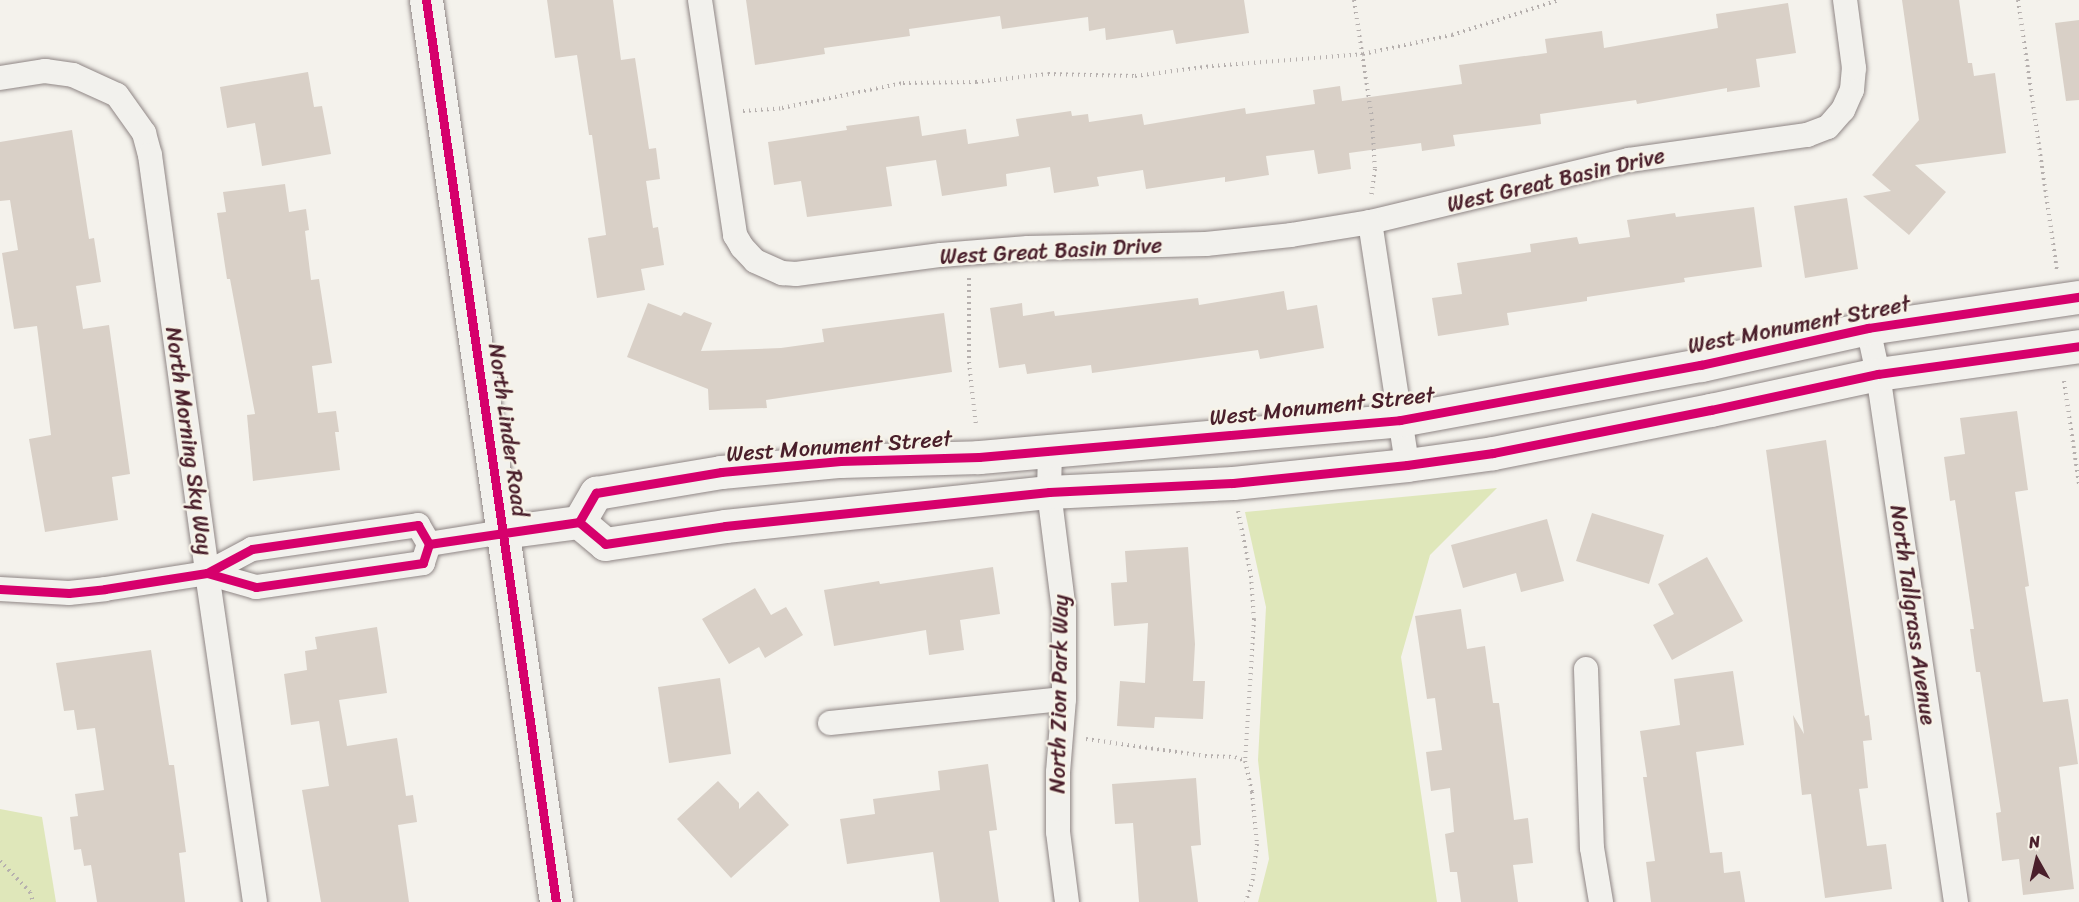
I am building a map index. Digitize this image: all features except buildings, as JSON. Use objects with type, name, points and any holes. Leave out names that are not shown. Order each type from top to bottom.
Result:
[{"type":"street","name":"North Linder Road","points":[[426,0],[556,902]]},
{"type":"street","points":[[700,0],[715,106]]},
{"type":"street","name":"West Great Basin Drive","points":[[715,106],[732,222],[742,247],[755,261],[768,268],[796,274],[1028,248],[1206,244],[1290,235],[1370,222],[1629,160],[1807,135],[1828,126],[1843,110],[1852,90],[1854,68],[1845,0]]},
{"type":"street","name":"North Morning Sky Way","points":[[0,78],[45,71],[73,75],[117,95],[144,133],[150,155],[255,902]]},
{"type":"street","points":[[1370,222],[1407,465]]},
{"type":"street","name":"West Monument Street","points":[[579,522],[596,493],[698,476],[840,461],[979,457],[1400,420],[1701,365],[1868,328],[2070,299]]},
{"type":"street","name":"North Tallgrass Avenue","points":[[1868,328],[1878,374],[1956,902]]},
{"type":"street","points":[[429,544],[579,522],[604,544],[725,526],[1049,492],[1233,483],[1407,465],[1493,453],[1878,374],[2079,346]]},
{"type":"street","name":"North Zion Park Way","points":[[1050,451],[1049,492],[1064,610],[1064,699],[1058,771],[1058,832],[1067,902]]},
{"type":"street","points":[[0,589],[69,593],[207,573],[252,549],[418,525],[429,544],[423,564],[256,587],[207,573]]},
{"type":"street","points":[[1586,669],[1592,848],[1601,902]]},
{"type":"street","points":[[830,723],[1064,699]]},
{"type":"path","points":[[1354,0],[1372,118],[1375,169],[1370,222]]},
{"type":"path","points":[[715,106],[741,111],[764,110],[903,83],[976,82],[1048,74],[1135,76],[1212,66],[1363,54],[1452,35],[1560,0]]},
{"type":"path","points":[[2018,0],[2070,299]]},
{"type":"path","points":[[968,253],[969,362],[979,457]]},
{"type":"path","points":[[2064,381],[2079,484]]},
{"type":"path","points":[[1233,483],[1254,598],[1245,761],[1252,792],[1257,844],[1253,879],[1246,902]]},
{"type":"path","points":[[1061,735],[1205,756],[1235,757],[1245,761]]},
{"type":"path","points":[[0,861],[30,892],[33,902]]},
{"type":"green space","points":[[1497,488],[1430,555],[1401,657],[1437,902],[1258,902],[1269,859],[1258,760],[1266,607],[1245,512]]},
{"type":"green space","points":[[0,809],[42,817],[56,902],[0,902]]},
{"type":"cycle path","points":[[426,0],[556,902]]},
{"type":"cycle path","points":[[579,522],[596,493],[721,472],[840,461],[979,457],[1400,420],[1701,365],[1868,328],[2079,297]]},
{"type":"cycle path","points":[[429,544],[579,522],[605,544],[725,526],[1049,492],[1233,483],[1407,465],[1493,453],[1878,374],[2079,346]]},
{"type":"cycle path","points":[[0,589],[69,593],[105,589],[207,573],[252,549],[418,525],[429,544],[423,563],[256,587],[207,573]]}]
